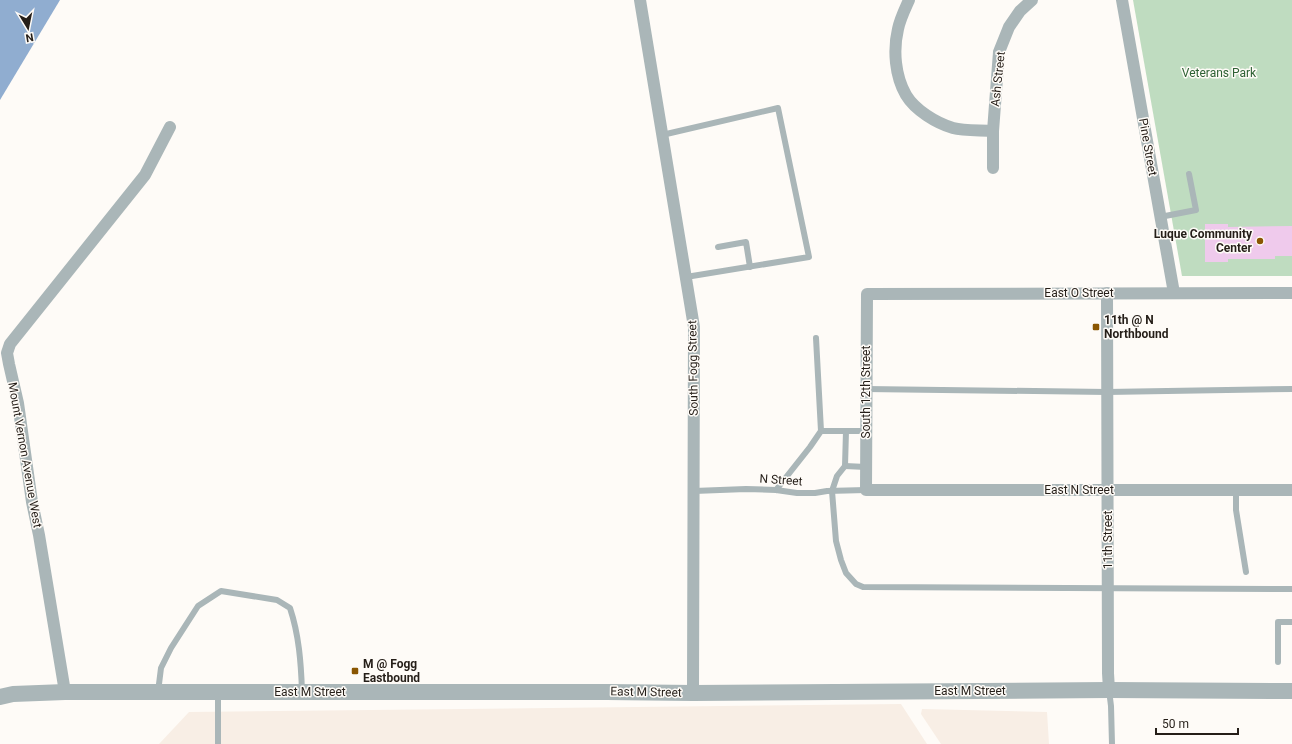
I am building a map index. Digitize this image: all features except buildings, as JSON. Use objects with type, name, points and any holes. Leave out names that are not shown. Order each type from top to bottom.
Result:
[{"type":"street","name":"South Fogg Street","points":[[640,0],[694,327],[693,693]]},
{"type":"street","points":[[909,0],[898,30],[896,56],[898,76],[906,96],[932,120],[954,129],[993,131]]},
{"type":"street","name":"Ash Street","points":[[992,168],[993,131],[999,52],[1008,27],[1020,11],[1032,0]]},
{"type":"street","name":"Pine Street","points":[[1122,0],[1174,293]]},
{"type":"street","name":"Mount Vernon Avenue West","points":[[65,692],[39,535],[32,502],[18,403],[7,353],[10,344],[146,175],[170,127]]},
{"type":"street","name":"11th Street","points":[[1107,293],[1109,690]]},
{"type":"street","name":"East O Street","points":[[866,294],[1292,293]]},
{"type":"street","name":"South 12th Street","points":[[866,294],[866,490]]},
{"type":"street","name":"East N Street","points":[[866,490],[1292,490]]},
{"type":"street","name":"East M Street","points":[[0,697],[13,694],[65,692],[693,693],[1109,690],[1292,691]]},
{"type":"lane","points":[[662,135],[778,108],[809,257],[686,277]]},
{"type":"lane","points":[[1160,217],[1196,210],[1189,174]]},
{"type":"lane","points":[[718,247],[746,242],[750,267]]},
{"type":"lane","points":[[776,490],[821,431],[816,338]]},
{"type":"lane","points":[[866,389],[1107,392],[1292,389]]},
{"type":"lane","points":[[821,431],[866,431]]},
{"type":"lane","points":[[846,431],[845,466],[837,476],[832,491],[836,542],[840,560],[846,573],[856,584],[863,587],[1292,589]]},
{"type":"lane","points":[[845,466],[866,467]]},
{"type":"lane","name":"N Street","points":[[694,491],[746,489],[809,493],[866,490]]},
{"type":"lane","points":[[1236,490],[1236,510],[1246,572]]},
{"type":"lane","points":[[158,692],[161,668],[170,648],[198,606],[221,591],[277,600],[290,608],[296,626],[301,667],[302,692]]},
{"type":"lane","points":[[1278,662],[1278,622],[1292,622]]},
{"type":"lane","points":[[1109,690],[1112,744]]},
{"type":"lane","points":[[218,692],[218,744]]},
{"type":"shaded area","points":[[901,704],[927,744],[159,744],[189,712]]},
{"type":"shaded area","points":[[922,709],[1047,712],[1049,744],[941,744],[921,714]]},
{"type":"green space","name":"Veterans Park","points":[[1133,0],[1292,0],[1292,276],[1182,276]]},
{"type":"water","points":[[0,0],[60,0],[0,100]]},
{"type":"place","name":"Luque Community Center","points":[[1260,241]]},
{"type":"place","name":"11th @ N Northbound","points":[[1096,327]]},
{"type":"place","name":"M @ Fogg Eastbound","points":[[355,671]]}]
